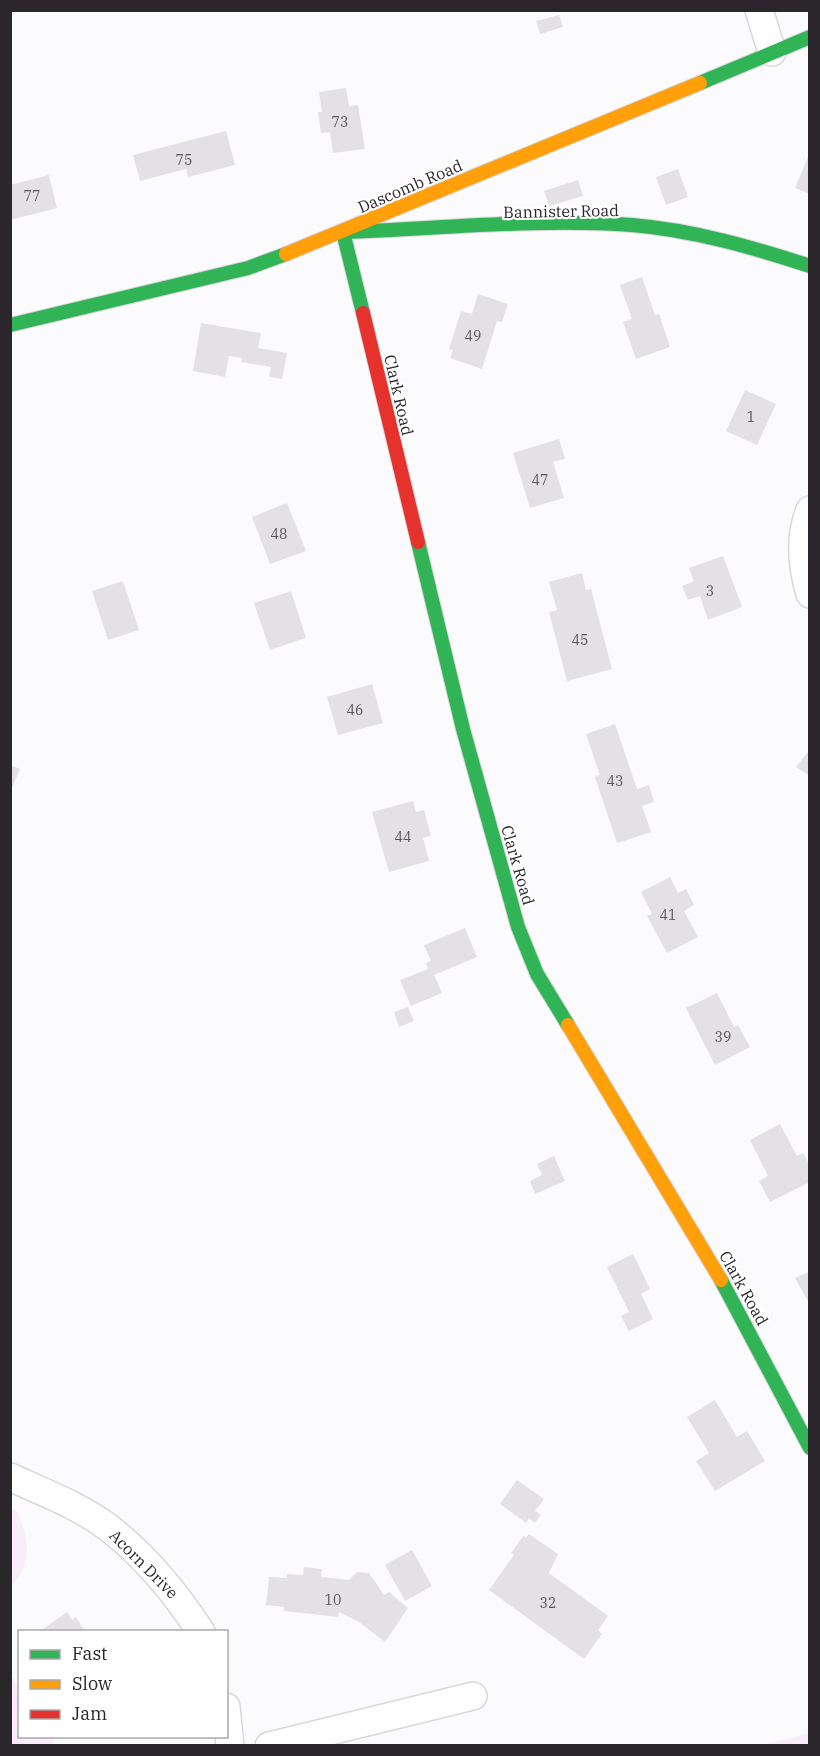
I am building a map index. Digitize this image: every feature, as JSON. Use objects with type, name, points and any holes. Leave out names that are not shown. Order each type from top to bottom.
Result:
[{"type":"main road","name":"Dascomb Road","points":[[10,325],[249,268],[343,232],[810,37]]},
{"type":"main road","name":"Bannister Road","points":[[343,232],[610,224],[704,237],[780,255],[810,266]]},
{"type":"main road","name":"Clark Road","points":[[343,232],[462,729],[518,927],[537,974],[733,1300],[810,1448]]},
{"type":"street","points":[[759,10],[772,52]]},
{"type":"street","points":[[810,510],[803,537],[802,558],[810,594]]},
{"type":"street","name":"Acorn Drive","points":[[10,1477],[64,1502],[108,1527],[176,1594],[200,1630]]},
{"type":"street","points":[[269,1746],[473,1696]]},
{"type":"street","points":[[228,1726],[230,1746]]},
{"type":"shaded area","points":[[11,1508],[16,1510],[21,1521],[27,1550],[23,1568],[11,1587]]},
{"type":"shaded area","points":[[11,1675],[18,1686],[18,1738],[50,1738],[54,1741],[53,1745],[11,1745]]},
{"type":"shaded area","points":[[809,1733],[809,1745],[762,1745]]},
{"type":"building","points":[[559,15],[563,27],[540,34],[536,21]]},
{"type":"building","points":[[346,88],[349,106],[358,105],[365,149],[333,153],[330,132],[321,133],[318,112],[322,112],[319,92]]},
{"type":"building","points":[[226,131],[235,165],[188,177],[186,169],[140,181],[133,155]]},
{"type":"building","points":[[810,152],[810,194],[795,188]]},
{"type":"building","points":[[678,169],[688,197],[666,205],[656,177]]},
{"type":"building","points":[[49,175],[57,208],[10,220],[10,185]]},
{"type":"building","points":[[578,180],[583,196],[549,206],[544,191]]},
{"type":"building","points":[[642,277],[655,315],[659,314],[670,347],[636,359],[623,322],[632,319],[620,285]]},
{"type":"building","points":[[478,294],[508,304],[502,322],[497,321],[482,369],[450,358],[453,350],[449,349],[461,311],[472,314]]},
{"type":"building","points":[[201,323],[261,333],[258,348],[287,353],[282,379],[269,377],[271,367],[241,362],[242,358],[229,356],[225,377],[193,371]]},
{"type":"building","points":[[745,390],[776,404],[757,445],[726,431]]},
{"type":"building","points":[[559,439],[565,459],[553,462],[564,498],[530,508],[513,453]]},
{"type":"building","points":[[287,503],[306,551],[270,564],[252,517]]},
{"type":"building","points":[[723,556],[742,607],[708,620],[700,596],[688,600],[682,586],[694,581],[689,568]]},
{"type":"building","points":[[582,573],[586,590],[591,589],[612,669],[567,681],[549,612],[557,610],[549,582]]},
{"type":"building","points":[[123,581],[139,630],[108,640],[92,591]]},
{"type":"building","points":[[291,591],[306,638],[270,650],[254,603]]},
{"type":"building","points":[[372,684],[383,723],[338,735],[327,697]]},
{"type":"building","points":[[615,724],[637,789],[649,785],[654,802],[642,806],[651,832],[617,843],[595,777],[600,775],[586,734]]},
{"type":"building","points":[[810,749],[810,776],[796,767]]},
{"type":"building","points":[[10,765],[20,769],[10,792]]},
{"type":"building","points":[[413,801],[416,812],[424,810],[431,836],[423,838],[429,861],[389,872],[372,812]]},
{"type":"building","points":[[670,877],[678,893],[686,889],[694,905],[684,911],[698,937],[667,953],[647,916],[652,914],[641,892]]},
{"type":"building","points":[[465,928],[477,957],[434,975],[442,993],[411,1006],[400,980],[428,969],[426,963],[431,961],[424,945]]},
{"type":"building","points":[[717,993],[734,1027],[738,1025],[750,1047],[715,1065],[686,1008]]},
{"type":"building","points":[[408,1007],[414,1021],[399,1027],[394,1012]]},
{"type":"building","points":[[780,1124],[797,1156],[803,1153],[810,1165],[810,1182],[770,1202],[759,1181],[768,1176],[750,1140]]},
{"type":"building","points":[[554,1156],[565,1181],[535,1194],[530,1181],[542,1175],[537,1164]]},
{"type":"building","points":[[633,1254],[650,1289],[641,1294],[653,1319],[629,1331],[621,1316],[629,1312],[607,1267]]},
{"type":"building","points":[[810,1271],[810,1305],[795,1278]]},
{"type":"building","points":[[715,1400],[737,1437],[747,1431],[765,1461],[715,1491],[696,1461],[709,1453],[687,1417]]},
{"type":"building","points":[[517,1480],[544,1499],[535,1511],[541,1515],[535,1523],[529,1519],[526,1523],[500,1504]]},
{"type":"building","points":[[529,1534],[558,1554],[549,1573],[608,1616],[598,1630],[602,1634],[584,1659],[489,1590],[514,1555],[511,1553],[523,1536],[526,1538]]},
{"type":"building","points":[[412,1550],[432,1586],[405,1601],[385,1565]]},
{"type":"building","points":[[304,1567],[322,1569],[321,1577],[349,1580],[357,1572],[369,1573],[384,1595],[389,1592],[408,1608],[385,1642],[359,1622],[339,1612],[338,1617],[284,1611],[284,1607],[266,1605],[269,1577],[287,1578],[287,1574],[303,1575]]},
{"type":"building","points":[[67,1612],[72,1620],[76,1617],[84,1630],[42,1630]]},
{"type":"traffic: fast","points":[[700,83],[810,37]]},
{"type":"traffic: fast","points":[[363,313],[343,232],[523,223],[632,225],[722,240],[810,266]]},
{"type":"traffic: fast","points":[[10,325],[248,268],[286,254]]},
{"type":"traffic: fast","points":[[418,542],[463,729],[518,927],[537,974],[568,1025]]},
{"type":"traffic: fast","points":[[721,1280],[810,1448]]},
{"type":"traffic: slow","points":[[286,254],[700,83]]},
{"type":"traffic: slow","points":[[568,1025],[721,1280]]},
{"type":"traffic: jam","points":[[363,313],[418,542]]}]
